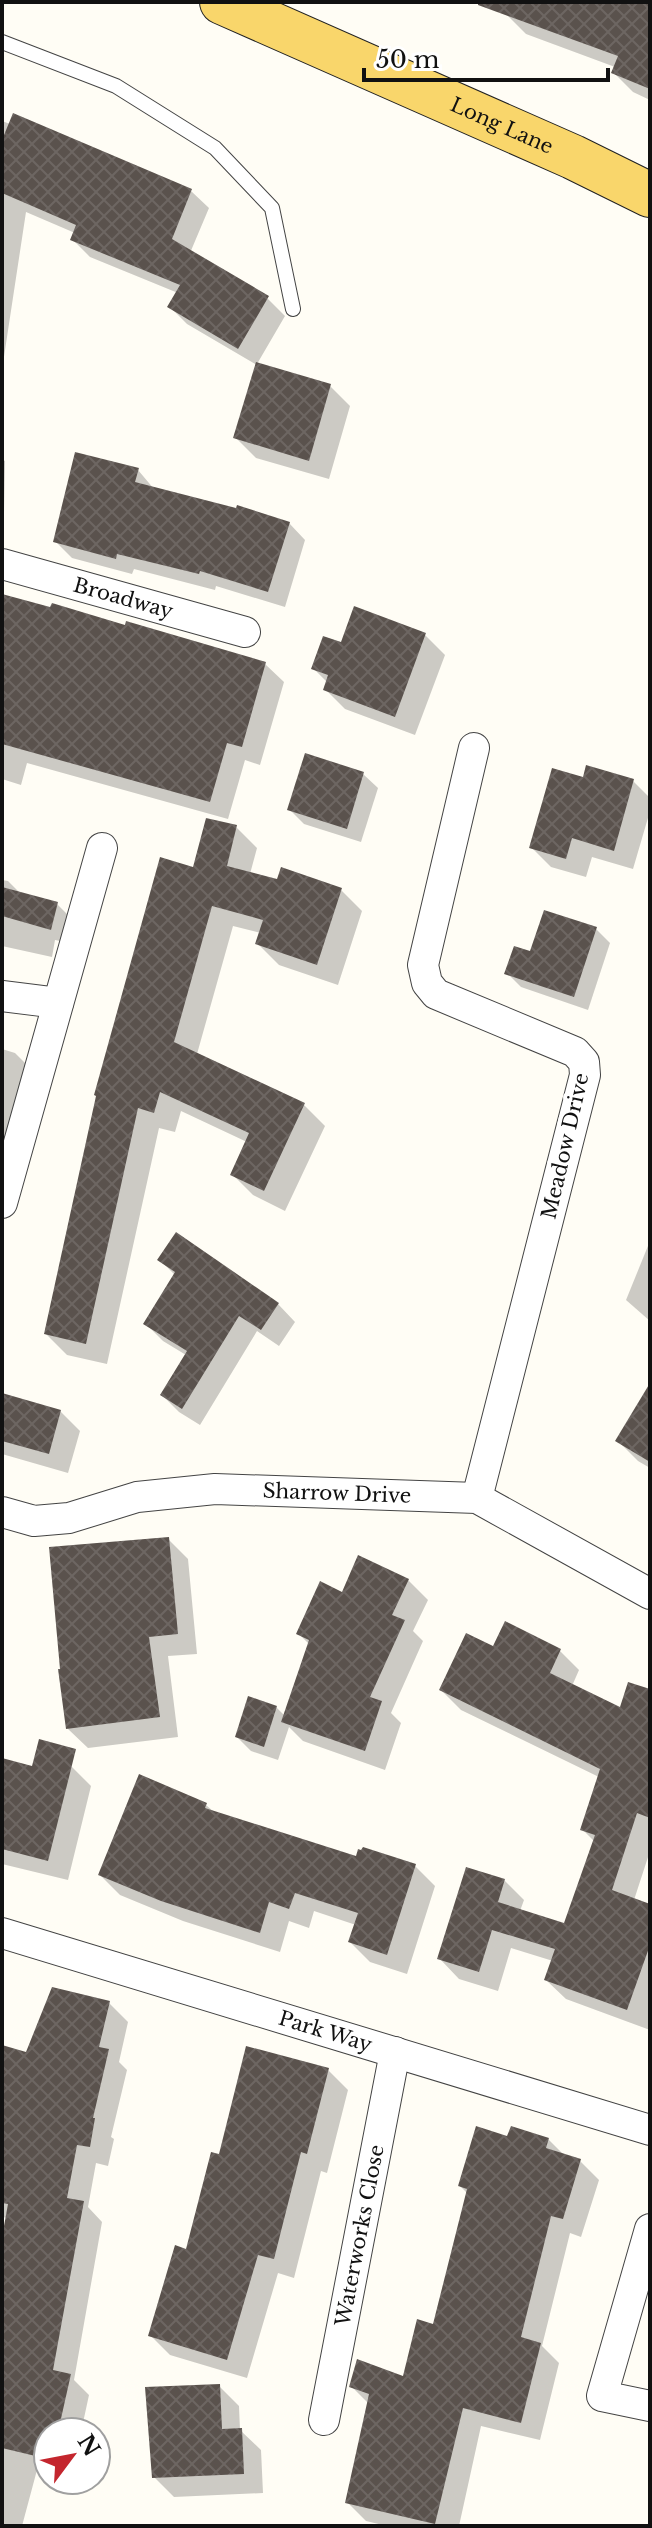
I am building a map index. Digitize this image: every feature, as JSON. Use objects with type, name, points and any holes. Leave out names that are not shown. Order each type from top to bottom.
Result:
[{"type":"main road","name":"Long Lane","points":[[222,2],[573,157],[650,195]]},
{"type":"street","name":"Broadway","points":[[2,564],[245,632]]},
{"type":"street","name":"Meadow Drive","points":[[474,748],[423,965],[427,983],[436,994],[575,1052],[584,1062],[585,1075],[477,1498]]},
{"type":"street","points":[[2,1203],[102,848]]},
{"type":"street","points":[[2,996],[58,1003]]},
{"type":"street","name":"Sharrow Drive","points":[[2,1512],[34,1521],[69,1518],[137,1497],[215,1489],[477,1498],[650,1594]]},
{"type":"street","name":"Park Way","points":[[2,1933],[650,2130]]},
{"type":"street","name":"Waterworks Close","points":[[324,2420],[395,2052]]},
{"type":"street","points":[[650,2229],[602,2396],[650,2406]]},
{"type":"lane","points":[[2,42],[116,86],[215,148],[272,208],[293,309]]},
{"type":"building","points":[[478,2],[650,2],[650,89],[611,73],[618,56],[478,5]]},
{"type":"building","points":[[13,113],[192,189],[172,239],[269,296],[238,349],[167,307],[180,285],[70,240],[76,225],[2,193],[2,140]]},
{"type":"building","points":[[256,362],[331,384],[309,461],[233,438]]},
{"type":"building","points":[[75,452],[139,468],[135,482],[236,508],[237,505],[290,522],[268,592],[200,571],[199,574],[117,554],[116,559],[53,542]]},
{"type":"building","points":[[2,594],[50,607],[52,603],[125,625],[126,621],[266,662],[242,747],[227,743],[210,802],[2,744]]},
{"type":"building","points":[[354,606],[426,633],[395,717],[323,690],[328,675],[311,669],[323,636],[341,642]]},
{"type":"building","points":[[305,753],[364,772],[347,829],[287,810]]},
{"type":"building","points":[[586,765],[634,779],[614,851],[572,838],[566,859],[529,848],[552,768],[583,777]]},
{"type":"building","points":[[206,818],[237,825],[227,866],[277,879],[281,867],[342,888],[317,965],[255,944],[263,920],[212,906],[174,1042],[305,1103],[264,1191],[230,1175],[249,1133],[160,1092],[154,1113],[138,1108],[86,1344],[44,1334],[94,1095],[160,857],[193,867]]},
{"type":"building","points":[[2,887],[58,902],[51,930],[2,916]]},
{"type":"building","points":[[544,910],[597,927],[574,997],[504,974],[514,946],[530,951]]},
{"type":"building","points":[[176,1232],[279,1303],[261,1330],[239,1316],[182,1409],[160,1395],[187,1351],[143,1324],[175,1272],[157,1260]]},
{"type":"building","points":[[650,1383],[650,1462],[615,1441]]},
{"type":"building","points":[[2,1393],[61,1410],[49,1454],[2,1441]]},
{"type":"building","points":[[169,1537],[178,1634],[149,1637],[160,1717],[66,1729],[49,1547]]},
{"type":"building","points":[[358,1555],[409,1579],[392,1615],[405,1620],[370,1697],[382,1701],[365,1751],[281,1722],[309,1640],[296,1634],[320,1581],[342,1592]]},
{"type":"building","points":[[505,1621],[561,1649],[550,1673],[620,1707],[628,1682],[650,1689],[650,1818],[637,1813],[612,1890],[650,1904],[650,1945],[627,2010],[544,1980],[555,1949],[492,1930],[479,1972],[437,1959],[466,1867],[505,1879],[498,1902],[564,1923],[595,1835],[580,1830],[600,1769],[439,1690],[466,1633],[493,1646]]},
{"type":"building","points":[[248,1696],[277,1706],[264,1747],[235,1737]]},
{"type":"building","points":[[39,1739],[76,1749],[48,1861],[2,1849],[2,1758],[32,1766]]},
{"type":"building","points":[[139,1774],[207,1803],[205,1808],[356,1856],[358,1849],[363,1847],[416,1864],[387,1955],[348,1942],[358,1913],[295,1893],[289,1909],[269,1902],[260,1933],[161,1901],[98,1875]]},
{"type":"building","points":[[52,1987],[110,2001],[99,2047],[109,2049],[93,2118],[90,2147],[77,2145],[67,2198],[84,2201],[53,2370],[71,2374],[62,2416],[32,2416],[32,2455],[2,2448],[2,2237],[8,2204],[2,2203],[2,2045],[26,2052]]},
{"type":"building","points":[[246,2046],[329,2068],[307,2154],[301,2152],[274,2259],[258,2255],[227,2360],[148,2336],[175,2245],[186,2249],[211,2152],[219,2154]]},
{"type":"building","points":[[476,2126],[507,2136],[511,2126],[549,2138],[546,2148],[581,2159],[563,2219],[551,2216],[521,2337],[541,2343],[521,2423],[463,2408],[435,2524],[345,2503],[369,2394],[349,2387],[357,2359],[403,2376],[417,2319],[433,2324],[467,2189],[458,2186]]},
{"type":"building","points":[[220,2384],[222,2429],[242,2428],[244,2474],[152,2478],[145,2387]]}]
